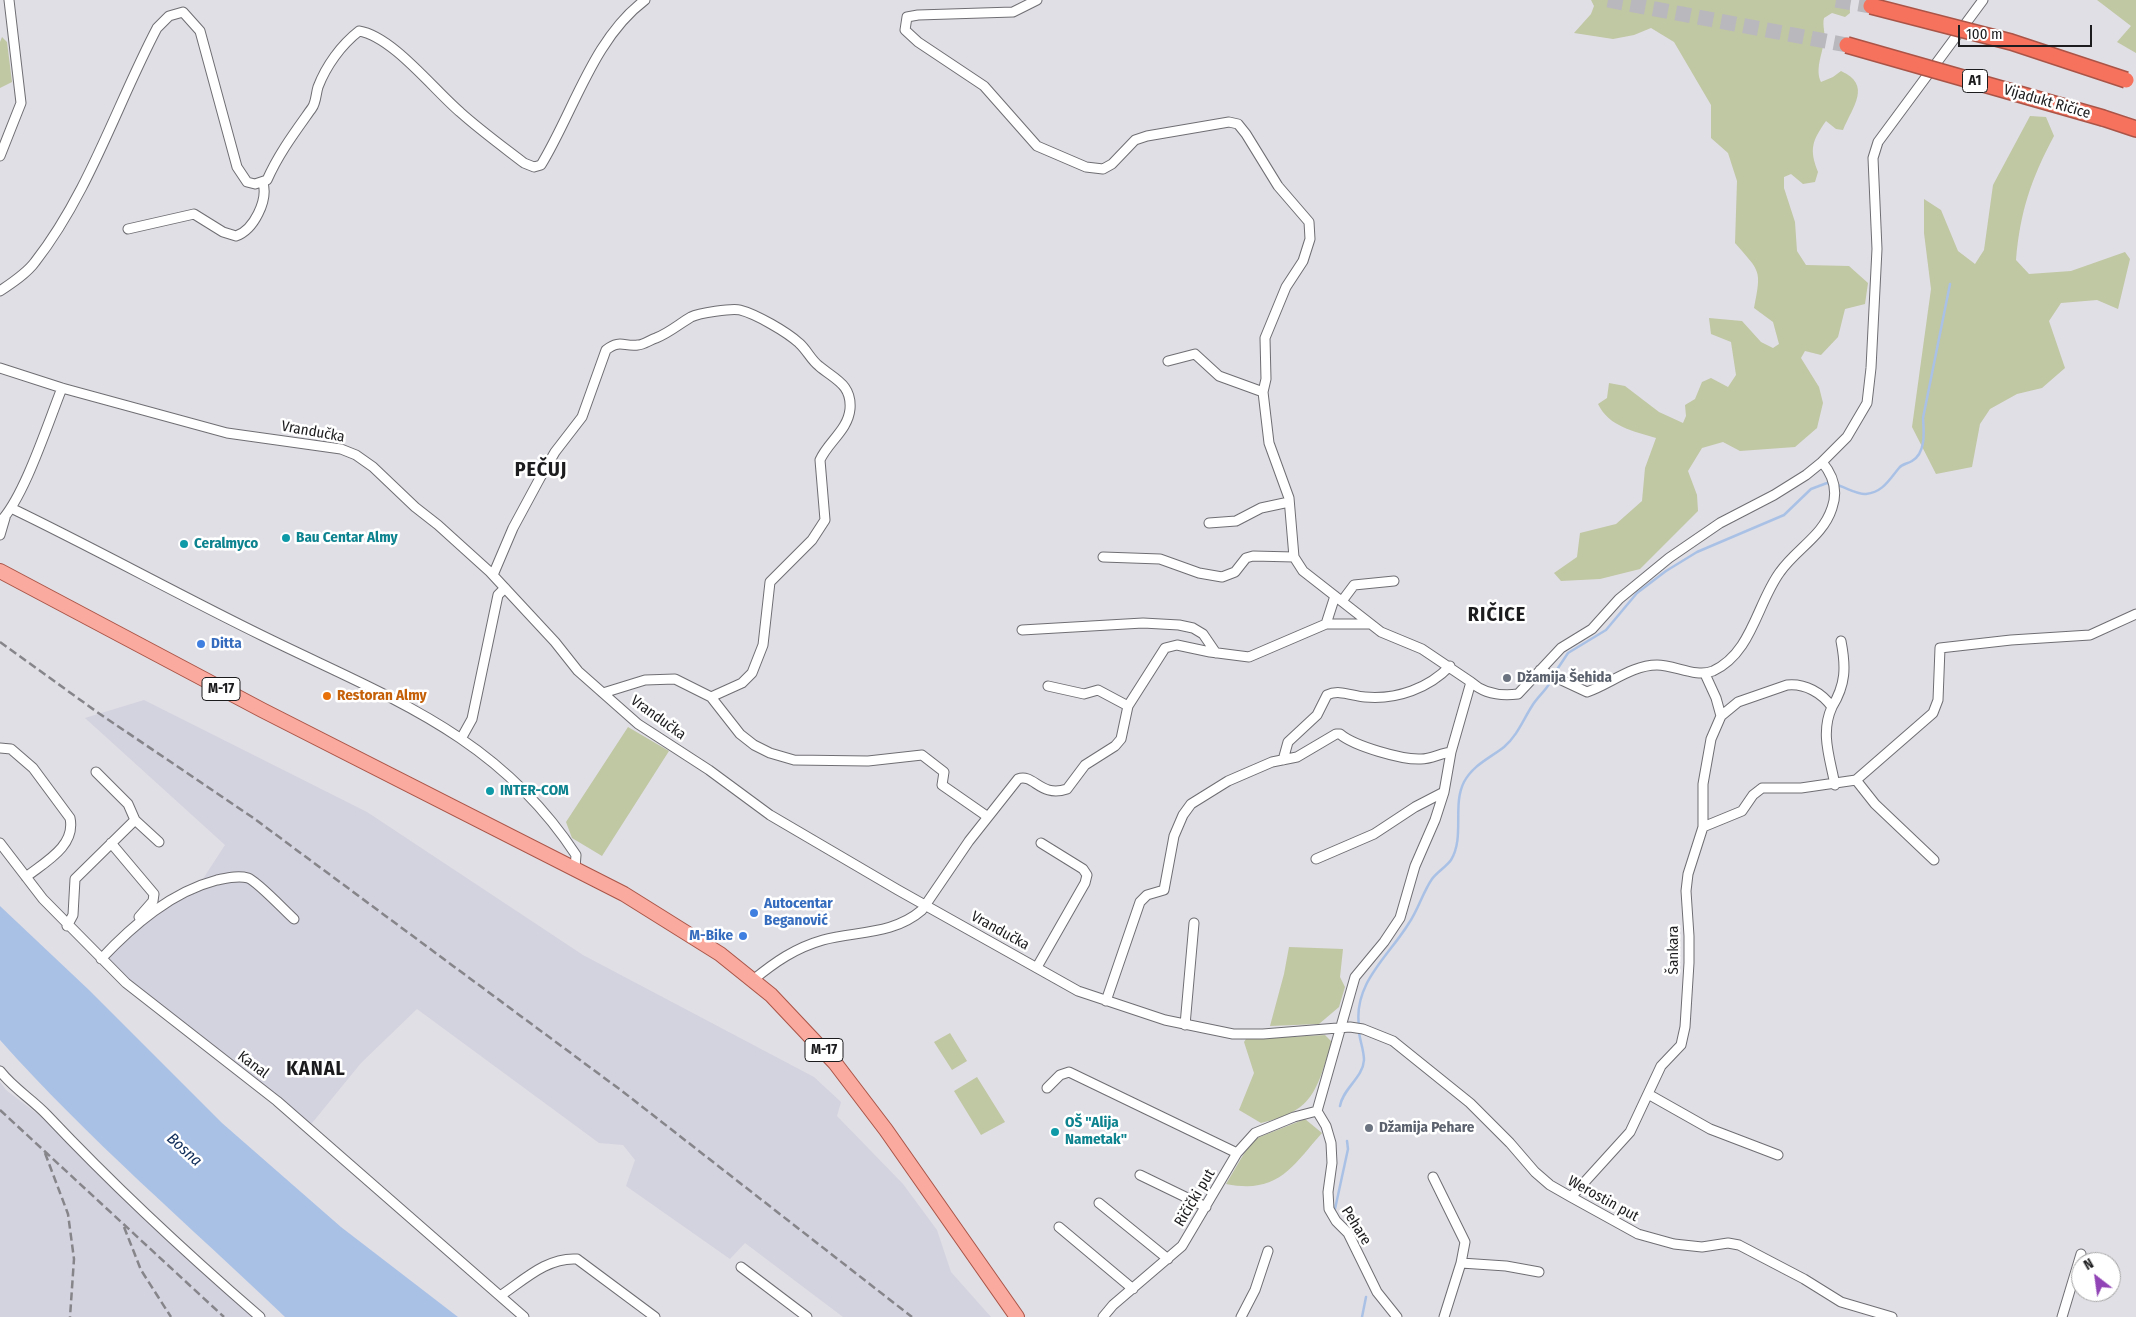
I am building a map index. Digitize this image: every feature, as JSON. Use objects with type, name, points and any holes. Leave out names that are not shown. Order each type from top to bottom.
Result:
[{"type":"highway","points":[[1871,6],[2011,42],[2131,82]]},
{"type":"highway","name":"Vijadukt Ričice","points":[[1846,45],[2136,129]]},
{"type":"main road","points":[[0,558],[20,582]]},
{"type":"main road","name":"M-17","points":[[0,571],[262,710],[575,868],[676,924],[720,954],[753,980],[817,1042],[857,1090],[1017,1317]]},
{"type":"street","points":[[0,156],[22,103],[9,0]]},
{"type":"street","points":[[0,290],[35,263],[53,234],[77,194],[151,40],[163,20],[169,16],[183,12],[200,31],[237,167],[247,182],[255,184],[263,183],[267,180],[286,142],[312,108],[319,86],[332,61],[348,39],[359,31],[368,32],[414,65],[434,89],[452,106],[524,163],[534,167],[541,165],[607,42],[628,14],[645,0]]},
{"type":"street","points":[[1036,0],[1013,12],[907,17],[905,30],[918,42],[984,86],[1037,146],[1086,167],[1103,169],[1112,164],[1135,140],[1147,136],[1229,122],[1238,124],[1278,186],[1310,222],[1310,239],[1303,261],[1286,287],[1265,338],[1266,379],[1263,392],[1269,443],[1289,502],[1294,557],[1303,571],[1380,632],[1422,649],[1450,666],[1481,689],[1495,694],[1518,694],[1561,648],[1592,629],[1619,599],[1669,558],[1720,523],[1774,495],[1822,462],[1847,437],[1867,403],[1877,249],[1873,158],[1878,142],[1984,0]]},
{"type":"street","points":[[128,229],[194,214],[229,235],[241,234],[263,206],[265,192],[263,183]]},
{"type":"street","points":[[493,575],[513,528],[540,478],[555,452],[582,417],[606,350],[614,344],[626,343],[638,346],[665,334],[692,317],[724,311],[738,310],[771,325],[793,338],[817,365],[839,379],[847,390],[850,408],[844,426],[823,452],[820,460],[825,520],[812,540],[770,582],[763,645],[752,673],[742,683],[711,697]]},
{"type":"street","points":[[1168,361],[1196,354],[1219,376],[1263,392]]},
{"type":"street","name":"Vrandučka","points":[[0,368],[62,388],[227,433],[341,449],[356,455],[373,467],[415,507],[438,525],[493,575],[555,642],[578,671],[638,724],[709,770],[770,815],[1078,991],[1186,1025],[1248,1034],[1341,1028]]},
{"type":"street","points":[[0,535],[2,520],[11,508],[62,388]]},
{"type":"street","points":[[1540,670],[1587,692],[1603,686],[1636,668],[1657,665],[1705,674],[1724,665],[1740,647],[1751,630],[1780,572],[1825,526],[1833,506],[1834,478],[1822,462]]},
{"type":"street","points":[[1209,523],[1236,521],[1261,508],[1289,502]]},
{"type":"street","points":[[11,508],[263,636],[391,696],[462,737],[506,772],[546,812],[576,855],[575,868]]},
{"type":"street","points":[[1103,557],[1160,559],[1199,573],[1222,577],[1234,572],[1246,558],[1253,556],[1294,557]]},
{"type":"street","points":[[1326,624],[1339,598],[1354,585],[1394,581]]},
{"type":"street","points":[[462,737],[472,719],[498,595],[504,588]]},
{"type":"street","points":[[1703,827],[1742,811],[1762,788],[1801,788],[1835,785],[1856,780],[1933,713],[1938,700],[1940,648],[2011,640],[2090,635],[2136,614]]},
{"type":"street","points":[[1022,630],[1143,623],[1179,625],[1193,628],[1203,634],[1216,653]]},
{"type":"street","points":[[753,980],[776,961],[804,946],[825,939],[872,932],[915,916],[1018,779],[1024,777],[1050,792],[1066,789],[1085,765],[1115,746],[1121,739],[1128,706],[1165,648],[1177,644],[1216,653],[1255,656],[1326,624],[1369,624]]},
{"type":"street","points":[[1835,785],[1825,738],[1826,720],[1838,698],[1846,669],[1841,641]]},
{"type":"street","points":[[1284,760],[1288,742],[1317,715],[1327,695],[1340,693],[1366,698],[1412,692],[1430,684],[1450,666]]},
{"type":"street","points":[[1705,674],[1716,698],[1721,716],[1738,702],[1794,684],[1825,697],[1832,707]]},
{"type":"street","points":[[603,693],[628,683],[660,678],[675,679],[711,697],[740,734],[754,745],[770,753],[794,760],[868,761],[922,755],[944,772],[942,786],[988,817]]},
{"type":"street","points":[[1317,1111],[1355,977],[1384,942],[1400,918],[1415,866],[1435,820],[1444,792],[1451,752],[1471,682]]},
{"type":"street","points":[[1048,686],[1084,694],[1098,690],[1128,706]]},
{"type":"street","name":"Šankara","points":[[1571,1197],[1630,1132],[1661,1066],[1681,1045],[1689,963],[1686,890],[1688,874],[1703,827],[1703,784],[1711,739],[1721,716]]},
{"type":"street","points":[[1106,1001],[1140,902],[1147,895],[1164,890],[1174,836],[1183,815],[1191,804],[1228,781],[1272,762],[1298,757],[1340,734],[1351,743],[1409,759],[1423,759],[1451,752]]},
{"type":"street","points":[[0,748],[11,748],[33,768],[70,818],[70,836],[64,846],[26,877]]},
{"type":"street","points":[[96,772],[128,804],[134,820],[159,842]]},
{"type":"street","points":[[1856,780],[1875,804],[1934,860]]},
{"type":"street","points":[[1316,859],[1374,834],[1415,807],[1444,792]]},
{"type":"street","points":[[67,926],[73,915],[76,879],[134,820]]},
{"type":"street","name":"Kanal","points":[[0,843],[67,926],[101,959],[149,1002],[277,1101],[521,1316]]},
{"type":"street","points":[[111,843],[154,894],[153,902],[136,920],[136,924]]},
{"type":"street","points":[[1037,967],[1085,883],[1087,875],[1083,869],[1041,843]]},
{"type":"street","points":[[101,959],[136,924],[181,893],[199,885],[233,877],[249,878],[294,919]]},
{"type":"street","points":[[1186,1025],[1194,923]]},
{"type":"street","name":"Werostin put","points":[[1341,1028],[1357,1028],[1393,1041],[1470,1103],[1535,1172],[1550,1185],[1638,1234],[1665,1242],[1702,1247],[1728,1243],[1739,1245],[1804,1279],[1841,1302],[1892,1317]]},
{"type":"street","points":[[0,1071],[9,1083],[45,1112],[99,1170],[191,1258],[260,1317]]},
{"type":"street","points":[[1047,1088],[1060,1075],[1069,1072],[1237,1153]]},
{"type":"street","points":[[1648,1094],[1710,1129],[1778,1155]]},
{"type":"street","name":"Ričički put","points":[[1103,1317],[1113,1305],[1182,1246],[1237,1153],[1255,1133],[1294,1117],[1317,1111]]},
{"type":"street","name":"Pehare","points":[[1317,1111],[1326,1126],[1331,1143],[1329,1209],[1348,1233],[1377,1292],[1398,1317]]},
{"type":"street","points":[[1140,1175],[1206,1207]]},
{"type":"street","points":[[1433,1177],[1465,1242],[1461,1263],[1444,1317]]},
{"type":"street","points":[[1099,1203],[1168,1259]]},
{"type":"street","points":[[1060,1227],[1133,1289]]},
{"type":"street","points":[[1241,1317],[1256,1290],[1268,1251]]},
{"type":"street","points":[[500,1296],[550,1262],[564,1258],[577,1259],[655,1317]]},
{"type":"street","points":[[1461,1263],[1506,1266],[1539,1272]]},
{"type":"street","points":[[741,1267],[807,1317]]},
{"type":"street","points":[[2062,1317],[2071,1287]]},
{"type":"shaded area","points":[[144,700],[367,812],[583,955],[814,1077],[841,1102],[837,1116],[903,1184],[937,1230],[951,1272],[991,1317],[843,1317],[745,1243],[730,1259],[626,1186],[635,1160],[623,1145],[599,1143],[417,1009],[361,1063],[308,1128],[101,959],[136,924],[199,885],[225,845],[85,718]]},
{"type":"shaded area","points":[[0,1082],[6,1090],[44,1119],[84,1159],[258,1317],[0,1317]]},
{"type":"green space","points":[[1591,0],[1849,0],[1850,13],[1845,17],[1832,13],[1824,18],[1824,39],[1819,77],[1821,82],[1841,71],[1850,77],[1856,83],[1858,89],[1855,104],[1843,130],[1836,129],[1826,121],[1818,134],[1813,145],[1813,157],[1818,172],[1815,182],[1803,184],[1791,174],[1784,177],[1784,188],[1795,222],[1797,251],[1806,265],[1849,266],[1868,283],[1865,304],[1845,309],[1838,337],[1821,355],[1805,351],[1801,358],[1819,387],[1823,403],[1817,428],[1795,447],[1740,451],[1723,442],[1702,448],[1688,471],[1697,495],[1698,511],[1640,569],[1600,579],[1561,581],[1554,573],[1577,557],[1580,533],[1616,524],[1642,501],[1645,468],[1656,438],[1623,427],[1615,423],[1603,412],[1598,404],[1607,398],[1609,383],[1625,386],[1659,412],[1683,423],[1686,416],[1685,405],[1695,399],[1702,382],[1711,378],[1728,387],[1736,375],[1731,342],[1711,334],[1709,318],[1742,321],[1761,342],[1773,348],[1779,344],[1773,322],[1754,308],[1758,285],[1757,272],[1750,260],[1735,243],[1737,181],[1728,153],[1711,138],[1711,105],[1674,42],[1651,28],[1634,35],[1613,39],[1574,33],[1591,14],[1594,6]]},
{"type":"green space","points":[[2097,0],[2136,0],[2136,53],[2117,42],[2131,26]]},
{"type":"green space","points":[[2,37],[7,42],[12,82],[0,88],[0,42]]},
{"type":"green space","points":[[2030,116],[2046,117],[2054,136],[2028,196],[2020,226],[2016,260],[2029,274],[2071,271],[2125,252],[2130,259],[2118,309],[2097,300],[2061,303],[2049,321],[2065,368],[2042,388],[2017,394],[1990,409],[1980,424],[1972,467],[1936,474],[1912,427],[1931,289],[1924,233],[1924,199],[1941,210],[1958,251],[1975,264],[1984,250],[1993,185]]},
{"type":"green space","points":[[628,727],[669,751],[602,856],[572,838],[566,822]]},
{"type":"green space","points":[[1289,947],[1343,949],[1340,977],[1345,987],[1339,1007],[1319,1024],[1270,1026]]},
{"type":"green space","points":[[950,1033],[967,1061],[952,1070],[934,1042]]},
{"type":"green space","points":[[1325,1035],[1332,1042],[1317,1086],[1303,1105],[1279,1118],[1261,1123],[1239,1110],[1254,1073],[1244,1042],[1246,1039]]},
{"type":"green space","points":[[977,1077],[1005,1122],[981,1135],[954,1091]]},
{"type":"green space","points":[[1305,1119],[1322,1133],[1292,1167],[1271,1181],[1259,1185],[1226,1184],[1252,1140]]},
{"type":"water","name":"Bosna","points":[[0,906],[89,990],[222,1123],[341,1227],[458,1317],[285,1317],[104,1147],[0,1040]]},
{"type":"waterway","points":[[1837,485],[1859,493],[1872,493],[1889,481],[1900,467],[1912,461],[1920,453],[1923,442],[1923,418],[1950,284]]},
{"type":"waterway","points":[[1554,674],[1568,653],[1606,630],[1637,593],[1666,571],[1697,552],[1784,515],[1811,489],[1827,483],[1831,484]]},
{"type":"waterway","points":[[1359,1026],[1361,996],[1367,983],[1412,918],[1432,879],[1449,863],[1455,851],[1459,801],[1464,782],[1477,766],[1509,743],[1534,702],[1552,679]]},
{"type":"waterway","points":[[1340,1106],[1345,1094],[1363,1066],[1364,1057],[1359,1032]]},
{"type":"waterway","points":[[1335,1209],[1348,1149],[1347,1141]]},
{"type":"waterway","points":[[1362,1317],[1366,1297]]},
{"type":"tunnel","points":[[1608,0],[1847,45]]},
{"type":"tunnel","points":[[1836,0],[1871,6]]},
{"type":"railway","points":[[0,642],[97,712],[252,817],[622,1091],[912,1317]]},
{"type":"railway","points":[[0,1110],[224,1317]]},
{"type":"railway","points":[[45,1153],[68,1214],[74,1259],[70,1317]]},
{"type":"railway","points":[[124,1227],[141,1270],[171,1317]]},
{"type":"place","name":"Bau Centar Almy","points":[[286,538]]},
{"type":"place","name":"Ceralmyco","points":[[184,544]]},
{"type":"place","name":"Ditta","points":[[201,644]]},
{"type":"place","name":"Džamija Šehida","points":[[1507,678]]},
{"type":"place","name":"Restoran Almy","points":[[327,696]]},
{"type":"place","name":"INTER-COM","points":[[490,791]]},
{"type":"place","name":"Autocentar Beganović","points":[[754,913]]},
{"type":"place","name":"M-Bike","points":[[743,936]]},
{"type":"place","name":"Džamija Pehare","points":[[1369,1128]]},
{"type":"place","name":"OŠ \"Alija Nametak\"","points":[[1055,1132]]},
{"type":"district","name":"PEČUJ","points":[[541,470]]},
{"type":"district","name":"RIČICE","points":[[1497,615]]},
{"type":"district","name":"KANAL","points":[[316,1069]]}]
